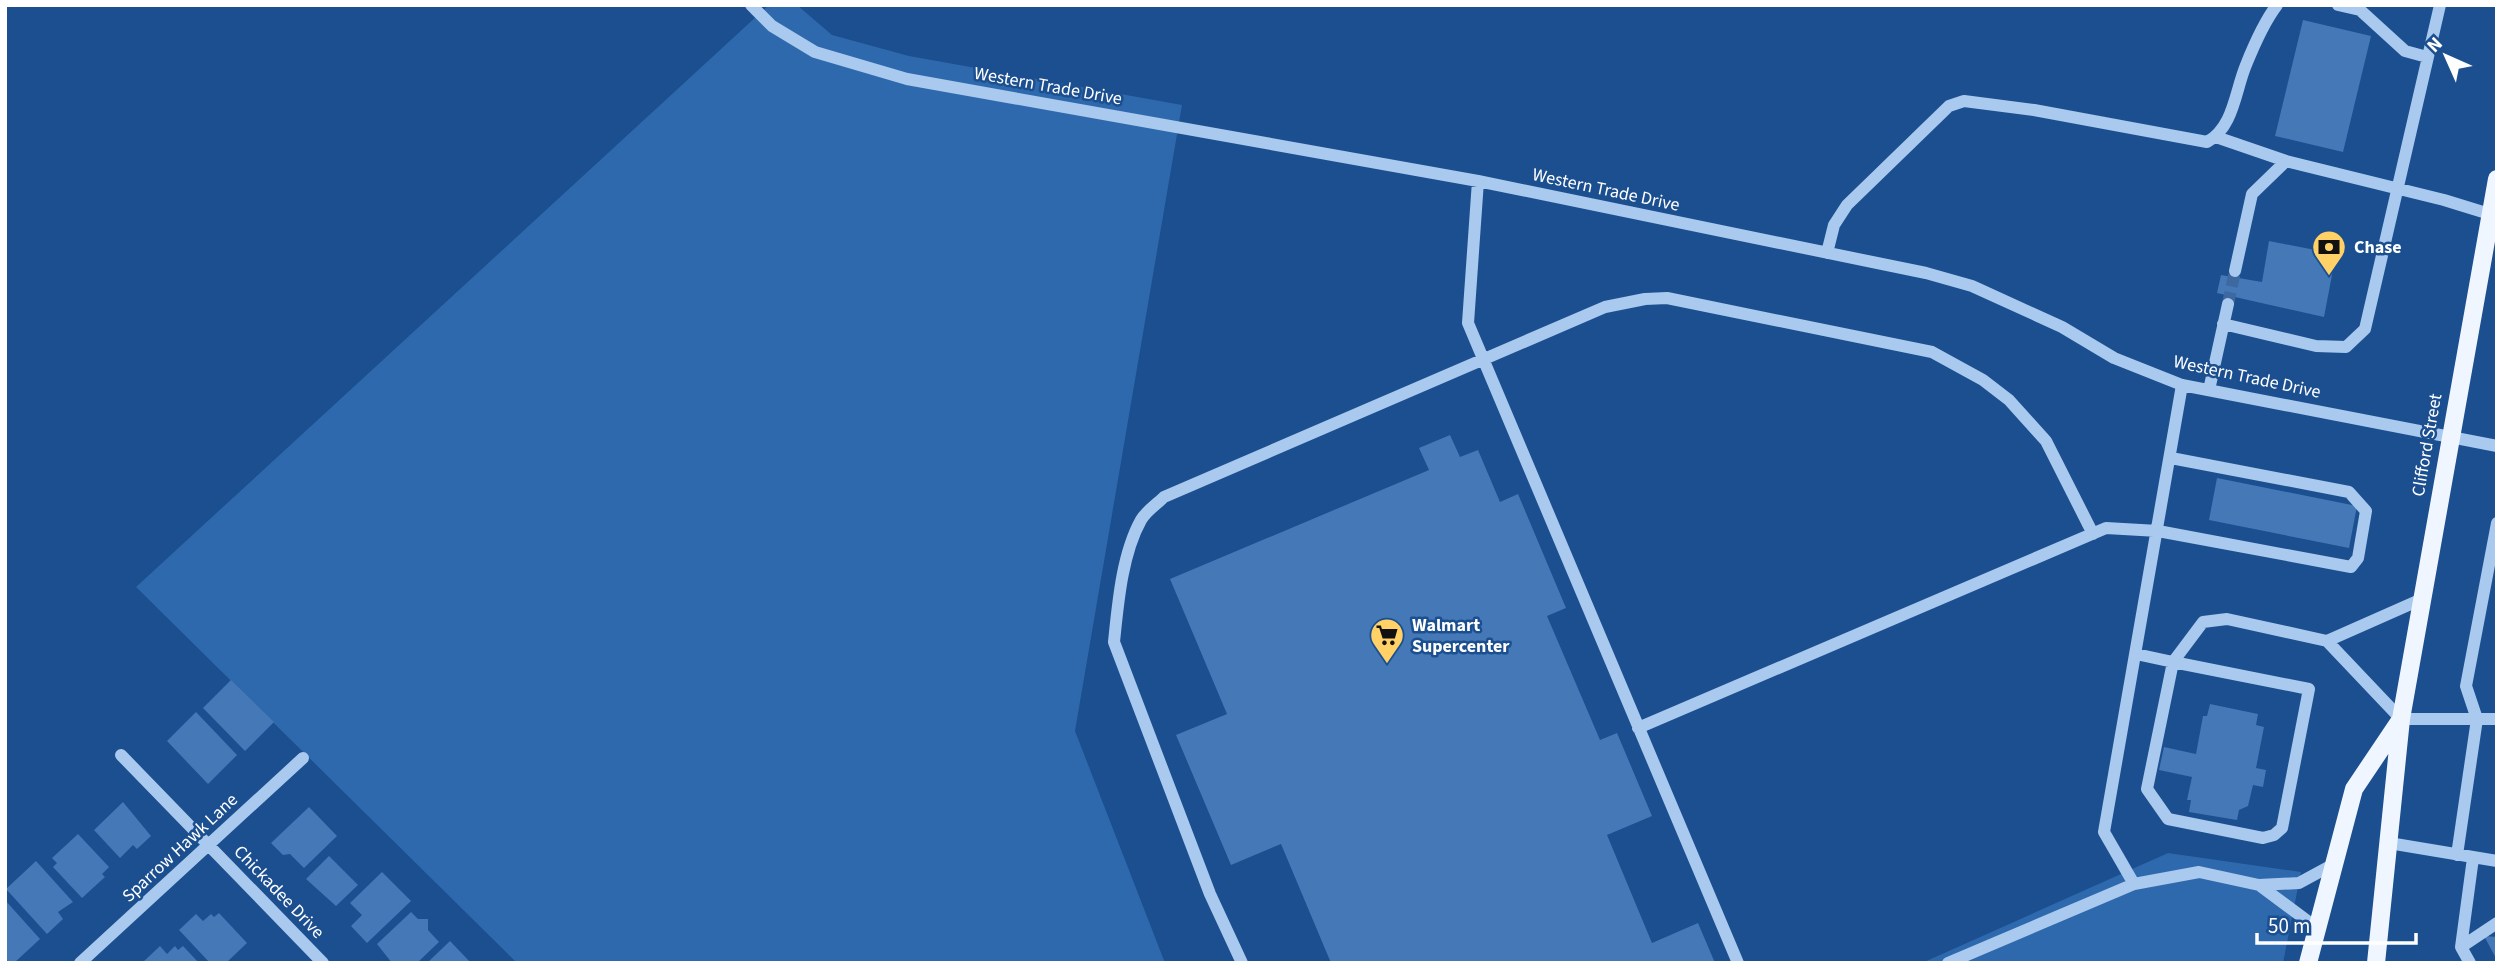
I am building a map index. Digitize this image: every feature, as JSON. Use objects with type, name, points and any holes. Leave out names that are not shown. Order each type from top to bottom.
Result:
[{"type":"main road","name":"Clifford Street","points":[[2376,963],[2401,719],[2450,436],[2494,215],[2497,179]]},
{"type":"main road","name":"Clifford Street","points":[[2308,963],[2354,789],[2401,719]]},
{"type":"street","name":"Western Trade Drive","points":[[751,5],[772,26],[815,52],[907,79],[1478,181],[1926,273],[1972,286],[2062,327],[2114,358],[2182,384],[2497,446]]},
{"type":"street","points":[[1827,253],[1833,225],[1847,205],[1949,106],[1964,101],[2034,110],[2207,142],[2216,137],[2227,121],[2245,66],[2277,5]]},
{"type":"street","points":[[2338,5],[2360,10],[2405,51],[2427,57]]},
{"type":"street","points":[[2223,324],[2316,346],[2346,347],[2365,329],[2440,5]]},
{"type":"street","points":[[2216,137],[2286,161],[2494,215]]},
{"type":"street","points":[[2235,271],[2252,194],[2286,161]]},
{"type":"street","points":[[1478,181],[1468,323],[1738,963]]},
{"type":"street","points":[[1242,963],[1210,894],[1114,642],[1118,606],[1134,536],[1142,517],[1164,497],[1605,307],[1645,299],[1667,298],[1932,352],[1983,380],[2009,400],[2046,441],[2093,534]]},
{"type":"street","points":[[2208,390],[2228,304]]},
{"type":"street","points":[[2134,884],[2105,832],[2182,384]]},
{"type":"street","points":[[1638,728],[2106,528],[2158,531],[2351,567],[2358,558],[2366,511],[2350,492],[2171,458]]},
{"type":"street","points":[[2457,855],[2477,719],[2466,686],[2497,523]]},
{"type":"street","points":[[2136,654],[2173,662],[2309,689],[2282,828],[2274,835],[2263,838],[2168,819],[2147,789],[2173,662],[2197,629],[2212,619],[2327,641],[2422,599]]},
{"type":"street","points":[[2327,641],[2401,719],[2497,719]]},
{"type":"street","name":"Chickadee Drive","points":[[121,755],[324,963]]},
{"type":"street","name":"Sparrow Hawk Lane","points":[[80,963],[303,758]]},
{"type":"street","points":[[2389,844],[2497,861]]},
{"type":"street","points":[[2470,963],[2461,947],[2473,858]]},
{"type":"street","points":[[1948,963],[2134,884],[2199,872],[2259,885],[2299,883],[2334,864]]},
{"type":"street","points":[[2259,885],[2317,928]]},
{"type":"street","points":[[2461,947],[2497,923]]},
{"type":"shaded area","points":[[769,5],[797,5],[832,35],[909,56],[1182,105],[1075,731],[1165,963],[517,963],[136,587]]},
{"type":"shaded area","points":[[2168,853],[2301,872],[2283,963],[1922,963]]},
{"type":"building","points":[[2303,20],[2371,36],[2343,152],[2275,136]]},
{"type":"building","points":[[2269,241],[2336,254],[2324,317],[2217,293],[2221,275],[2262,282]]},
{"type":"building","name":"Walmart Supercenter","points":[[1450,435],[1460,457],[1478,450],[1500,502],[1518,494],[1566,608],[1547,616],[1600,740],[1617,733],[1652,816],[1607,835],[1652,943],[1698,923],[1715,963],[1331,963],[1281,844],[1231,865],[1176,735],[1227,714],[1170,579],[1429,470],[1419,448]]},
{"type":"building","points":[[2217,478],[2357,506],[2349,548],[2209,520]]},
{"type":"building","points":[[231,680],[274,722],[245,751],[203,708]]},
{"type":"building","points":[[2210,704],[2258,714],[2256,725],[2264,727],[2256,768],[2266,770],[2263,787],[2253,785],[2248,806],[2239,810],[2237,820],[2189,812],[2191,800],[2187,800],[2192,777],[2159,770],[2164,747],[2196,754],[2203,716],[2207,716]]},
{"type":"building","points":[[196,712],[237,755],[208,784],[167,741]]},
{"type":"building","points":[[123,802],[151,836],[137,849],[133,845],[120,858],[94,830]]},
{"type":"building","points":[[309,807],[337,836],[304,868],[290,854],[283,855],[271,843]]},
{"type":"building","points":[[78,834],[109,867],[102,874],[105,877],[82,898],[53,867],[57,863],[52,858]]},
{"type":"building","points":[[329,856],[358,885],[336,906],[306,879]]},
{"type":"building","points":[[36,861],[73,902],[58,912],[63,919],[47,934],[6,889]]},
{"type":"building","points":[[382,872],[411,901],[367,943],[351,926],[362,915],[350,903]]},
{"type":"building","points":[[5,900],[40,939],[14,963],[5,960]]},
{"type":"building","points":[[411,912],[418,919],[428,919],[428,930],[439,942],[417,963],[392,963],[377,944]]},
{"type":"building","points":[[219,913],[247,943],[226,963],[210,963],[179,930],[196,914],[203,921],[211,914],[214,917]]},
{"type":"building","points":[[2484,936],[2497,937],[2497,960]]},
{"type":"building","points":[[450,941],[471,963],[427,963]]},
{"type":"building","points":[[160,946],[167,954],[175,946],[178,950],[183,946],[199,963],[142,963]]},
{"type":"tunnel","points":[[2228,304],[2235,271]]},
{"type":"place","name":"Chase","points":[[2329,277]]},
{"type":"place","name":"Walmart Supercenter","points":[[1387,665]]}]
